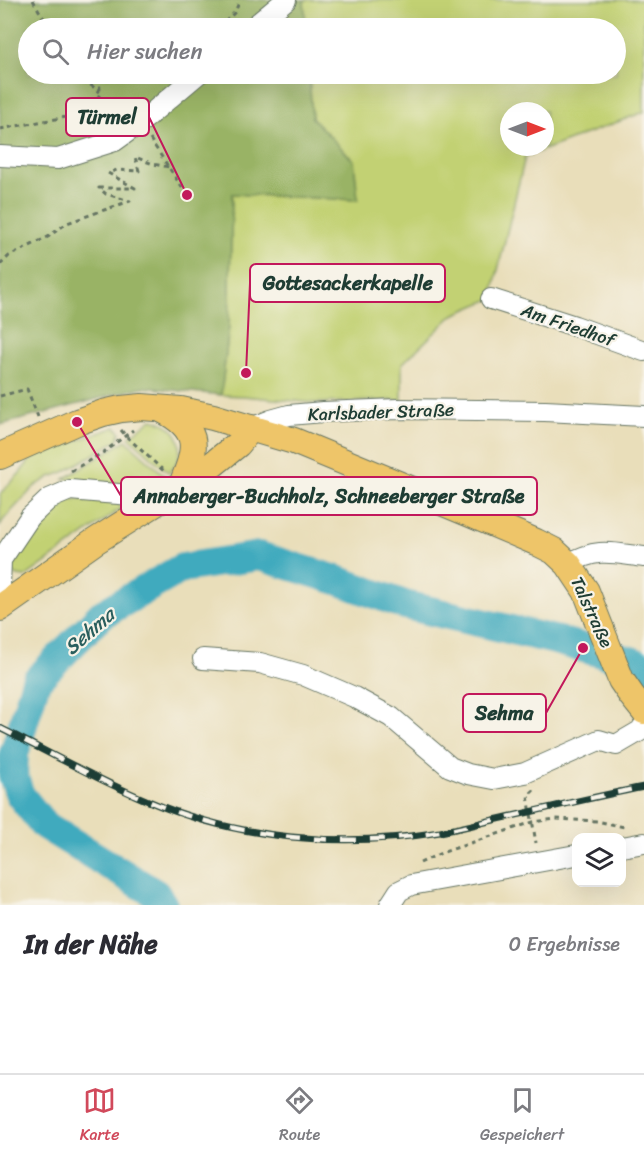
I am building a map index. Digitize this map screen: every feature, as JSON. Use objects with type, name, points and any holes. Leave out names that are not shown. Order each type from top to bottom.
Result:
[{"type":"main road","name":"Talstraße","points":[[0,456],[103,412],[131,408],[181,410],[294,441],[554,551],[568,564],[586,591],[621,680],[644,711]]},
{"type":"main road","points":[[159,408],[183,422],[192,438],[192,459],[181,487]]},
{"type":"main road","name":"Karlsbader Straße","points":[[1,598],[181,487],[238,444],[251,428]]},
{"type":"street","points":[[264,18],[286,0]]},
{"type":"street","points":[[0,156],[58,159],[115,141],[186,84]]},
{"type":"street","name":"Am Friedhof","points":[[491,299],[644,351]]},
{"type":"street","name":"Karlsbader Straße","points":[[251,428],[289,415],[398,409],[544,411],[644,416]]},
{"type":"street","name":"Karlsbader Straße","points":[[1,598],[1,560],[30,517],[49,499],[70,490],[133,495],[149,507]]},
{"type":"street","points":[[568,564],[583,556],[602,552],[644,557]]},
{"type":"street","points":[[203,658],[260,663],[303,675],[354,697],[392,717],[450,767],[468,774],[494,779],[525,774],[599,740],[616,745],[640,731],[644,725]]},
{"type":"street","points":[[626,838],[644,843]]},
{"type":"street","points":[[390,905],[399,891],[411,885],[572,856]]},
{"type":"path","points":[[33,0],[43,18]]},
{"type":"path","points":[[229,18],[235,12],[240,0]]},
{"type":"path","points":[[89,84],[100,92]]},
{"type":"path","points":[[0,129],[72,116],[93,116],[100,92],[100,84]]},
{"type":"path","points":[[140,123],[187,195]]},
{"type":"path","points":[[0,265],[9,256],[48,237],[67,224],[130,201],[106,194],[99,188],[135,188],[108,173],[117,170],[139,171],[135,157],[169,167]]},
{"type":"path","points":[[0,396],[27,388],[46,436]]},
{"type":"path","points":[[118,424],[126,436],[181,487]]},
{"type":"path","points":[[49,499],[55,480],[104,452],[134,429]]},
{"type":"path","points":[[538,863],[528,796],[541,787]]},
{"type":"path","points":[[414,866],[441,853],[532,822],[555,819],[597,821],[617,833]]},
{"type":"green space","points":[[0,0],[306,0],[304,1],[305,18],[18,18],[18,84],[310,84],[312,118],[354,161],[358,200],[232,194],[229,326],[221,395],[142,387],[0,425]]},
{"type":"green space","points":[[644,0],[644,112],[554,146],[554,102],[500,102],[500,156],[528,156],[525,157],[491,299],[453,315],[402,364],[402,400],[316,403],[221,395],[229,326],[232,194],[358,200],[354,161],[312,118],[310,84],[626,84],[626,18],[305,18],[304,1]]},
{"type":"green space","points":[[152,419],[170,427],[179,440],[179,456],[169,473],[129,437]]},
{"type":"green space","points":[[116,427],[120,432],[118,440],[64,472],[35,486],[0,526],[0,494],[33,456]]},
{"type":"green space","points":[[126,440],[165,476],[152,483],[137,486],[64,479]]},
{"type":"green space","points":[[67,499],[118,501],[121,505],[120,509],[25,577],[12,573],[10,559],[35,523],[57,503]]},
{"type":"waterway","name":"Sehma","points":[[163,905],[156,894],[44,825],[20,795],[13,775],[14,754],[36,681],[101,615],[182,568],[259,556],[337,580],[405,605],[555,640],[634,662],[644,667]]},
{"type":"railway","points":[[0,728],[109,783],[181,814],[254,832],[291,837],[366,839],[440,832],[644,787]]},
{"type":"place","name":"Türmel","points":[[187,195]]},
{"type":"place","name":"Gottesackerkapelle","points":[[246,373]]},
{"type":"place","name":"Annaberger-Buchholz, Schneeberger Straße","points":[[77,422]]},
{"type":"place","name":"Sehma","points":[[583,648]]}]
